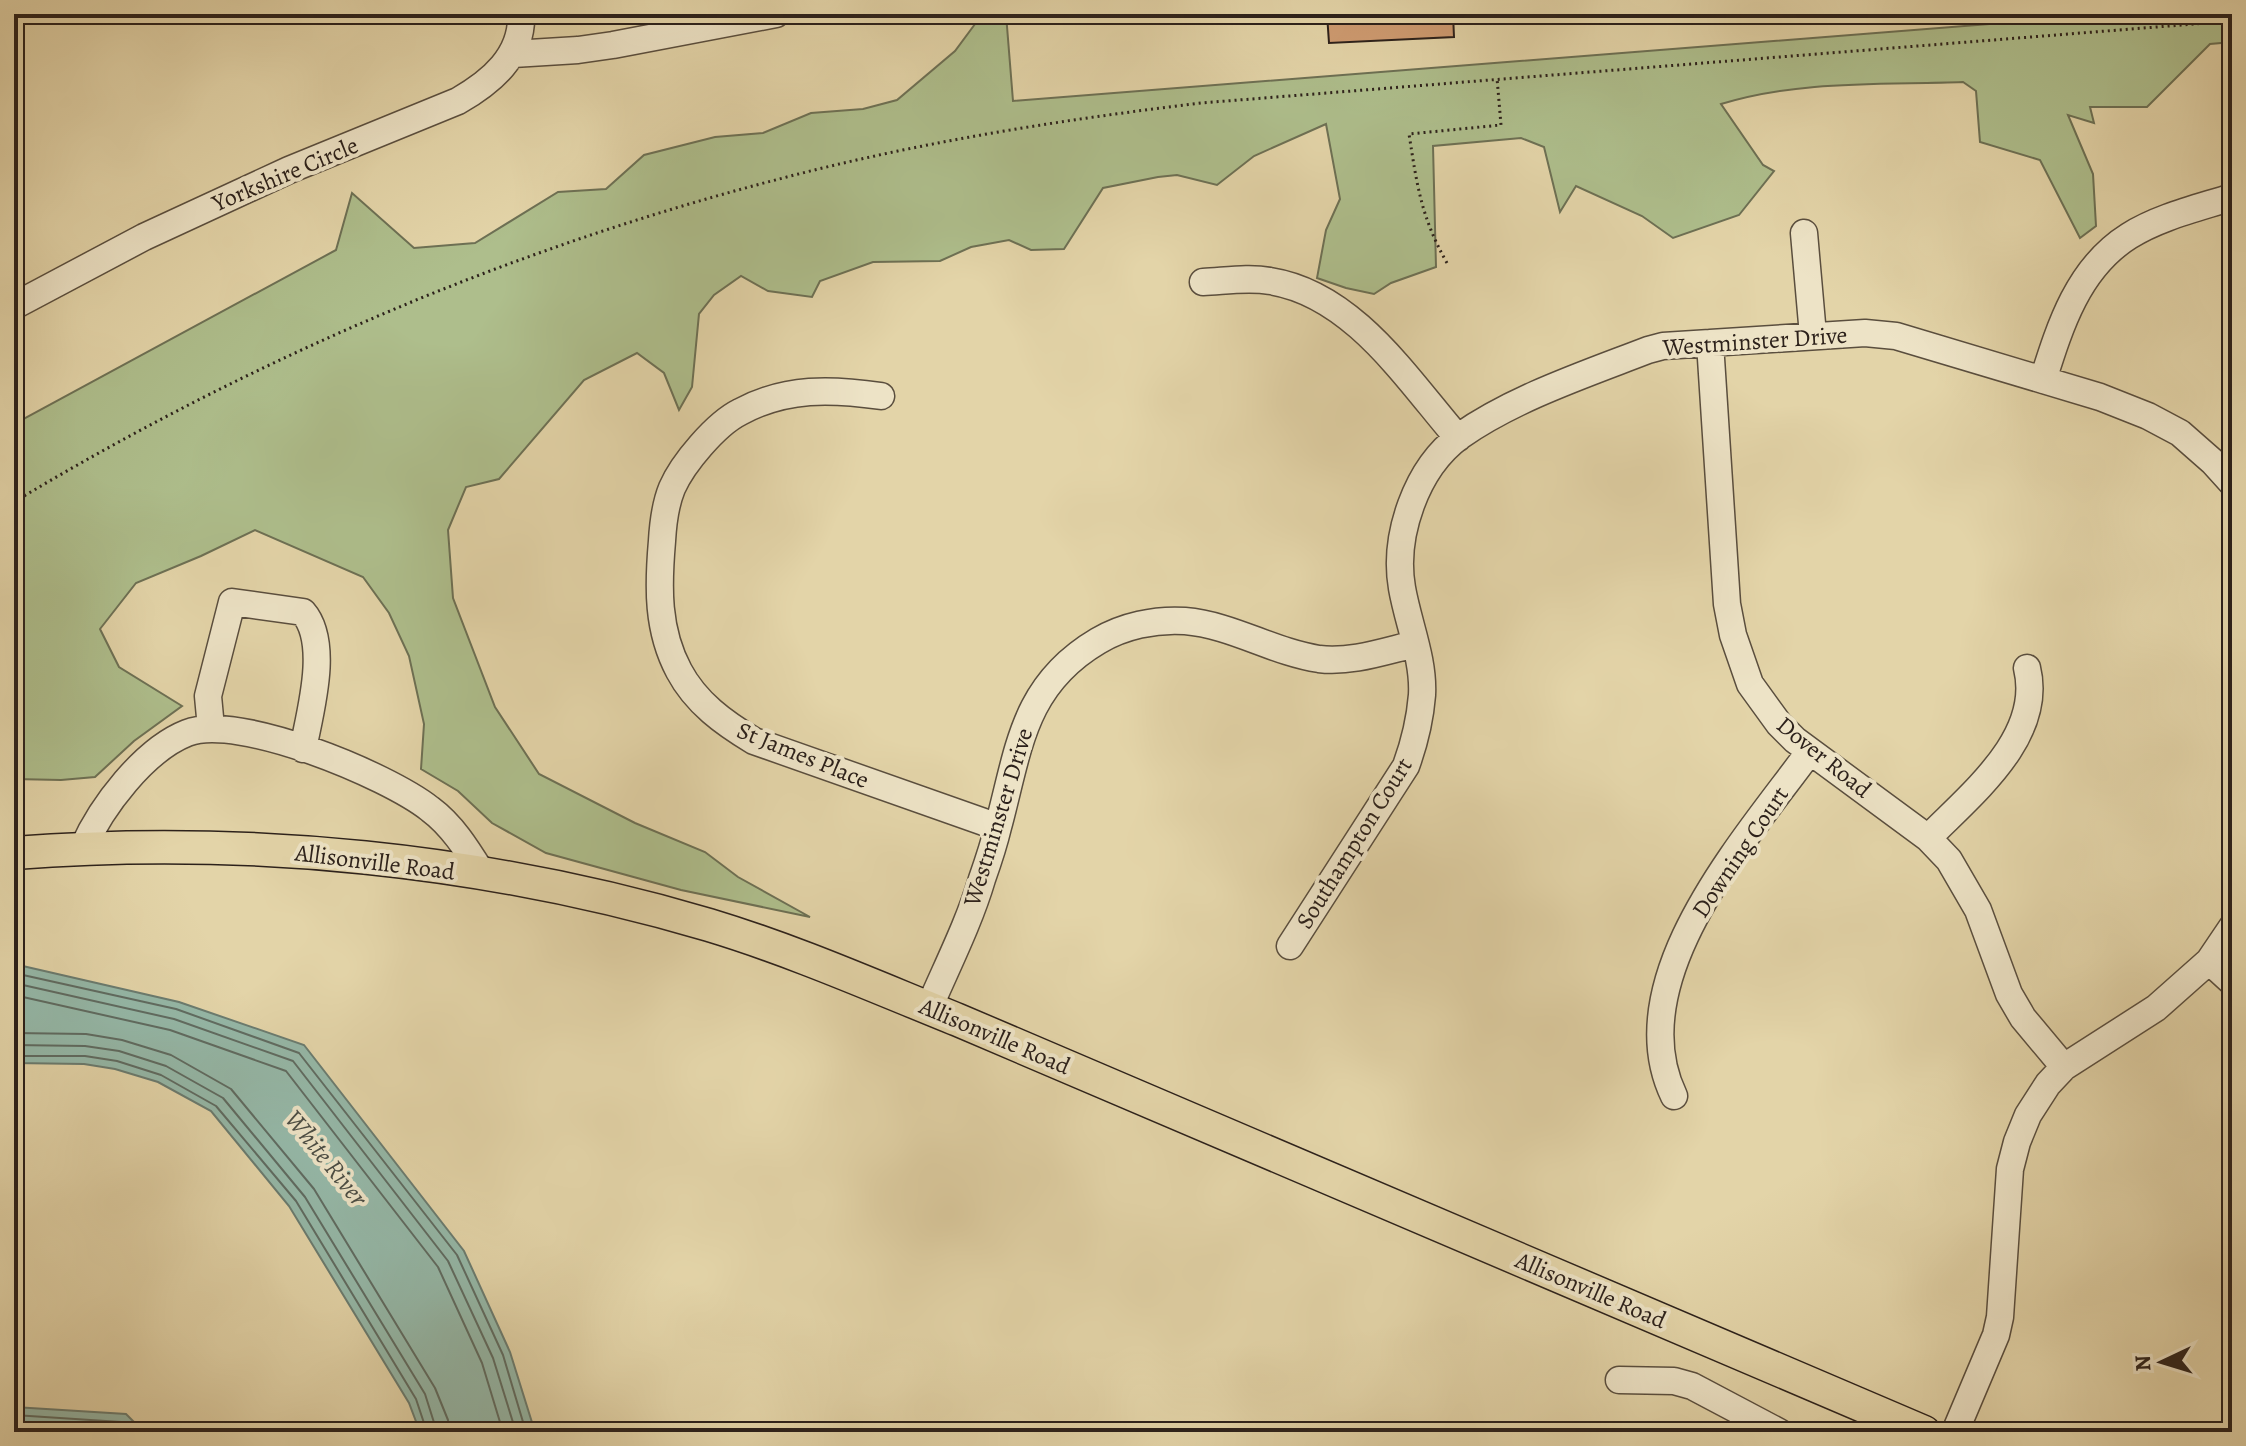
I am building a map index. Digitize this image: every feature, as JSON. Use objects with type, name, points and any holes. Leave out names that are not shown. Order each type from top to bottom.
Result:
[{"type":"main road","name":"Allisonville Road","points":[[14,853],[182,846],[386,860],[582,893],[708,925],[814,961],[929,1008],[1924,1432]]},
{"type":"street","points":[[521,14],[520,34],[513,54],[578,50],[776,14]]},
{"type":"street","name":"Yorkshire Circle","points":[[14,306],[158,230],[289,170],[458,101],[480,88],[513,54]]},
{"type":"street","points":[[2043,380],[2069,307],[2089,272],[2109,251],[2130,235],[2166,219],[2232,197]]},
{"type":"street","points":[[1804,233],[1813,335]]},
{"type":"street","points":[[1203,282],[1269,280],[1298,287],[1344,311],[1365,330],[1458,438]]},
{"type":"street","name":"Westminster Drive","points":[[929,1008],[979,891],[1016,748],[1034,704],[1065,665],[1107,636],[1147,623],[1185,621],[1207,625],[1321,659],[1343,659],[1415,644],[1401,586],[1402,532],[1427,473],[1458,438],[1536,396],[1648,350],[1813,335],[1865,333],[1896,336],[2100,397],[2148,416],[2180,433],[2232,483]]},
{"type":"street","name":"Dover Road","points":[[1710,343],[1727,604],[1733,635],[1750,684],[1779,724],[1810,751],[1928,838],[1949,860],[1978,910],[2009,994],[2023,1018],[2064,1067]]},
{"type":"street","name":"St James Place","points":[[881,396],[839,390],[802,391],[763,401],[736,413],[709,437],[672,487],[664,514],[659,574],[663,627],[680,673],[691,690],[730,727],[754,741],[998,827]]},
{"type":"street","points":[[211,728],[208,696],[232,602],[303,612],[311,621],[317,656],[303,749]]},
{"type":"street","name":"Southampton Court","points":[[1290,946],[1406,766],[1414,742],[1422,694],[1415,644]]},
{"type":"street","points":[[1928,838],[2016,740],[2028,706],[2030,679],[2027,668]]},
{"type":"street","points":[[83,848],[110,798],[160,748],[187,733],[211,728],[235,729],[342,761],[387,782],[431,809],[454,832],[483,875]]},
{"type":"street","name":"Downing Court","points":[[1674,1096],[1664,1075],[1659,1052],[1663,1000],[1680,948],[1700,904],[1810,751]]},
{"type":"street","points":[[1955,1432],[1996,1335],[2000,1317],[2010,1169],[2028,1115],[2048,1084],[2064,1067],[2156,1008],[2209,961],[2232,927]]},
{"type":"street","points":[[2209,961],[2232,982]]},
{"type":"street","points":[[1619,1380],[1674,1381],[1692,1386],[1779,1432]]},
{"type":"path","points":[[14,502],[176,410],[366,320],[536,253],[703,200],[867,158],[1047,123],[1201,103],[2232,21]]},
{"type":"path","points":[[1447,263],[1430,234],[1418,196],[1409,134],[1501,125],[1497,78]]},
{"type":"green space","points":[[994,14],[1006,14],[1013,101],[2116,14],[2232,14],[2232,42],[2210,44],[2147,107],[2090,107],[2094,123],[2068,115],[2093,174],[2096,226],[2080,238],[2040,160],[1980,142],[1976,91],[1963,82],[1871,84],[1780,91],[1721,104],[1763,165],[1774,171],[1739,215],[1673,238],[1642,216],[1576,186],[1560,212],[1544,147],[1521,138],[1433,146],[1436,267],[1391,283],[1374,294],[1317,278],[1326,230],[1340,199],[1326,124],[1254,156],[1217,185],[1177,175],[1103,188],[1064,249],[1031,250],[1009,240],[971,247],[940,261],[873,262],[820,281],[812,297],[768,291],[741,276],[714,295],[699,314],[692,387],[679,410],[664,373],[637,353],[584,380],[499,479],[466,487],[448,530],[453,598],[495,707],[539,774],[635,823],[705,852],[738,877],[810,917],[681,890],[546,853],[492,823],[458,791],[421,769],[424,724],[409,656],[389,613],[363,577],[255,530],[136,583],[100,629],[119,667],[182,706],[134,741],[95,777],[14,779],[14,424],[336,250],[352,193],[414,248],[475,243],[558,192],[606,189],[644,155],[715,137],[763,133],[811,113],[863,109],[897,100],[955,51],[978,20]]},
{"type":"water","name":"White River","points":[[14,964],[179,1002],[304,1045],[464,1251],[510,1352],[535,1432],[420,1432],[409,1403],[289,1206],[211,1111],[158,1082],[115,1069],[84,1064],[14,1063]]},
{"type":"water","points":[[14,1407],[126,1414],[144,1432],[14,1432]]},
{"type":"building","points":[[1327,14],[1453,14],[1454,37],[1329,43]]}]
